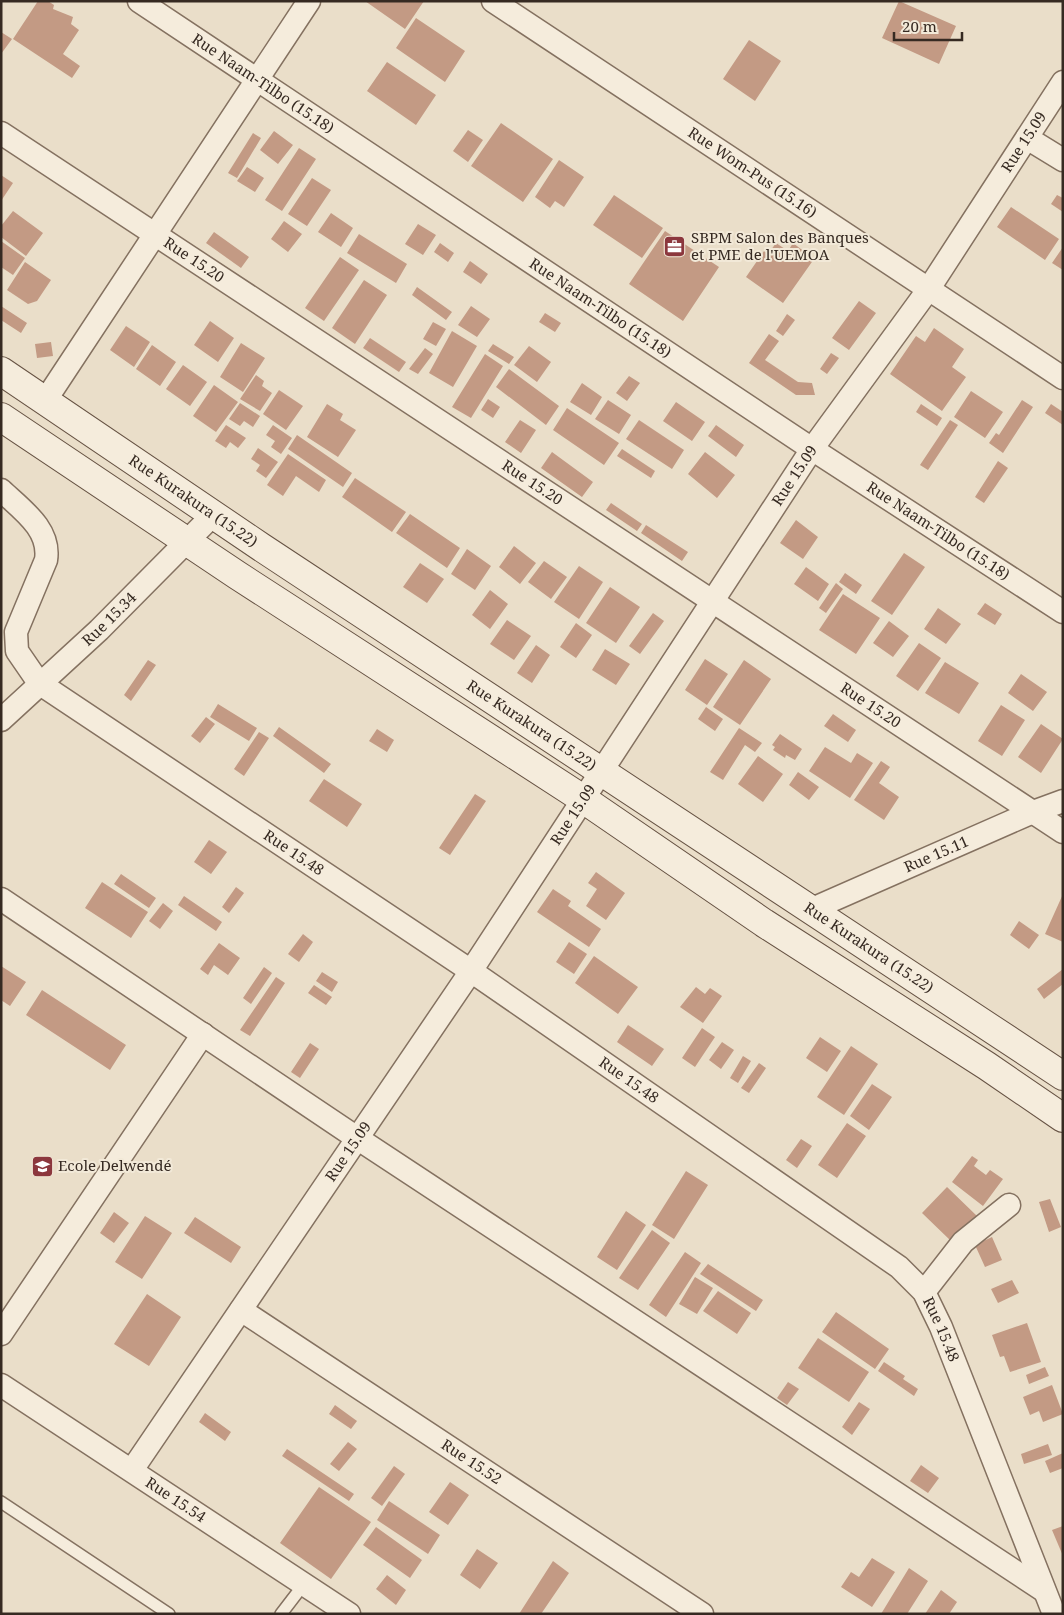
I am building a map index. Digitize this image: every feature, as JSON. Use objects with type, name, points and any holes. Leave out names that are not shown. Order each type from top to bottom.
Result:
[{"type":"main road","name":"Rue Kurakura (15.22)","points":[[1,371],[213,515],[1063,1076]]},
{"type":"main road","points":[[1,417],[582,799],[764,923],[987,1066],[1063,1118]]},
{"type":"street","name":"Rue Naam-Tilbo (15.18)","points":[[139,1],[812,449],[1063,612]]},
{"type":"street","points":[[45,401],[309,1]]},
{"type":"street","name":"Rue Wom-Pus (15.16)","points":[[494,1],[1063,378]]},
{"type":"street","name":"Rue 15.09","points":[[132,1470],[471,971],[812,449],[928,290],[1063,82]]},
{"type":"street","name":"Rue 15.20","points":[[1,134],[1063,832]]},
{"type":"street","points":[[1027,138],[1063,160]]},
{"type":"street","points":[[1,490],[35,523],[44,537],[48,549],[46,560],[16,632],[17,650],[39,683]]},
{"type":"street","name":"Rue 15.34","points":[[1,720],[39,683],[99,630],[213,515]]},
{"type":"street","name":"Rue 15.48","points":[[39,683],[471,971],[900,1267],[924,1292],[941,1326],[1054,1614]]},
{"type":"street","name":"Rue 15.11","points":[[810,910],[1033,812],[1063,801]]},
{"type":"street","points":[[1,899],[357,1138],[1043,1590]]},
{"type":"street","points":[[1,1334],[203,1034]]},
{"type":"street","points":[[924,1292],[963,1242],[1009,1205]]},
{"type":"street","name":"Rue 15.52","points":[[241,1310],[702,1614]]},
{"type":"street","name":"Rue 15.54","points":[[1,1385],[349,1614]]},
{"type":"lane","points":[[1,1502],[169,1614]]},
{"type":"lane","points":[[281,1614],[304,1584]]},
{"type":"building","points":[[38,1],[48,1],[54,5],[53,9],[73,17],[71,24],[79,30],[63,54],[80,66],[72,78],[13,39]]},
{"type":"building","points":[[365,1],[424,1],[405,29]]},
{"type":"building","points":[[899,1],[956,26],[939,64],[882,38]]},
{"type":"building","points":[[416,18],[465,51],[445,82],[396,48]]},
{"type":"building","points":[[1,32],[12,39],[1,54]]},
{"type":"building","points":[[749,40],[781,61],[755,101],[723,79]]},
{"type":"building","points":[[387,62],[436,95],[416,125],[367,91]]},
{"type":"building","points":[[501,123],[553,159],[523,202],[471,166]]},
{"type":"building","points":[[468,130],[483,140],[468,162],[453,151]]},
{"type":"building","points":[[274,131],[293,145],[278,164],[260,150]]},
{"type":"building","points":[[253,133],[261,138],[237,178],[228,173]]},
{"type":"building","points":[[299,148],[316,159],[282,211],[265,200]]},
{"type":"building","points":[[559,160],[584,177],[564,207],[555,201],[550,208],[535,197]]},
{"type":"building","points":[[247,167],[264,178],[255,192],[237,181]]},
{"type":"building","points":[[1,175],[13,183],[1,201]]},
{"type":"building","points":[[312,178],[331,190],[307,226],[288,214]]},
{"type":"building","points":[[614,195],[663,228],[642,258],[593,225]]},
{"type":"building","points":[[1057,195],[1063,198],[1063,212],[1051,204]]},
{"type":"building","points":[[1011,207],[1059,239],[1045,260],[997,227]]},
{"type":"building","points":[[13,211],[43,233],[26,256],[1,237],[1,226]]},
{"type":"building","points":[[331,213],[353,228],[341,247],[318,232]]},
{"type":"building","points":[[284,221],[302,234],[288,252],[271,239]]},
{"type":"building","points":[[418,224],[436,235],[423,255],[405,244]]},
{"type":"building","points":[[665,231],[719,267],[683,321],[629,284]]},
{"type":"building","points":[[214,232],[249,257],[241,268],[206,243]]},
{"type":"building","points":[[359,234],[407,264],[396,283],[347,253]]},
{"type":"building","points":[[1,241],[25,258],[13,275],[1,267]]},
{"type":"building","points":[[440,243],[454,253],[448,262],[434,252]]},
{"type":"building","points":[[776,243],[788,251],[793,243],[814,259],[783,303],[746,277],[764,251],[768,254]]},
{"type":"building","points":[[1063,247],[1063,270],[1052,263]]},
{"type":"building","points":[[340,257],[359,270],[324,321],[305,308]]},
{"type":"building","points":[[470,261],[488,274],[481,284],[463,272]]},
{"type":"building","points":[[25,262],[51,280],[37,301],[28,304],[7,290]]},
{"type":"building","points":[[364,280],[387,295],[355,344],[332,328]]},
{"type":"building","points":[[417,287],[452,312],[446,320],[412,295]]},
{"type":"building","points":[[859,301],[876,313],[849,350],[832,338]]},
{"type":"building","points":[[1,306],[27,323],[21,333],[1,320]]},
{"type":"building","points":[[471,306],[490,319],[477,337],[458,325]]},
{"type":"building","points":[[545,313],[561,323],[555,332],[539,322]]},
{"type":"building","points":[[787,314],[795,320],[783,336],[776,331]]},
{"type":"building","points":[[210,321],[234,338],[218,362],[194,345]]},
{"type":"building","points":[[433,322],[446,329],[436,346],[423,339]]},
{"type":"building","points":[[126,326],[150,342],[134,367],[110,350]]},
{"type":"building","points":[[934,328],[964,349],[952,367],[966,377],[942,411],[890,374],[916,336],[925,342]]},
{"type":"building","points":[[452,331],[477,346],[453,387],[429,373]]},
{"type":"building","points":[[769,334],[779,341],[765,360],[798,382],[812,383],[815,395],[796,395],[749,363]]},
{"type":"building","points":[[370,338],[406,362],[399,372],[363,348]]},
{"type":"building","points":[[51,342],[53,356],[37,358],[35,344]]},
{"type":"building","points":[[241,343],[265,358],[243,392],[220,377]]},
{"type":"building","points":[[493,344],[514,357],[509,364],[488,351]]},
{"type":"building","points":[[152,345],[176,362],[160,386],[136,369]]},
{"type":"building","points":[[529,346],[551,362],[537,382],[514,365]]},
{"type":"building","points":[[425,348],[433,354],[418,374],[409,369]]},
{"type":"building","points":[[831,353],[839,358],[827,374],[820,369]]},
{"type":"building","points":[[485,354],[503,366],[471,418],[452,407]]},
{"type":"building","points":[[183,365],[207,382],[190,406],[166,389]]},
{"type":"building","points":[[509,369],[559,406],[546,425],[496,387]]},
{"type":"building","points":[[256,375],[264,381],[262,386],[272,393],[260,411],[240,399]]},
{"type":"building","points":[[629,376],[640,383],[627,401],[616,393]]},
{"type":"building","points":[[582,383],[602,397],[591,415],[570,402]]},
{"type":"building","points":[[214,385],[238,402],[216,432],[193,416]]},
{"type":"building","points":[[279,390],[303,406],[286,430],[263,414]]},
{"type":"building","points":[[971,391],[1003,412],[985,438],[954,417]]},
{"type":"building","points":[[488,399],[500,407],[493,418],[481,410]]},
{"type":"building","points":[[608,400],[631,415],[619,434],[595,419]]},
{"type":"building","points":[[1022,400],[1033,407],[1003,453],[989,443],[996,433],[999,435]]},
{"type":"building","points":[[676,402],[705,422],[692,441],[663,421]]},
{"type":"building","points":[[240,403],[260,416],[253,427],[244,421],[240,426],[229,419]]},
{"type":"building","points":[[327,404],[343,414],[340,420],[356,430],[338,457],[307,437]]},
{"type":"building","points":[[921,404],[942,418],[937,426],[916,412]]},
{"type":"building","points":[[1051,404],[1063,412],[1063,425],[1045,413]]},
{"type":"building","points":[[567,408],[619,443],[604,465],[553,430]]},
{"type":"building","points":[[520,420],[536,430],[521,453],[505,442]]},
{"type":"building","points":[[639,420],[684,450],[672,469],[626,439]]},
{"type":"building","points":[[950,420],[958,425],[928,470],[920,465]]},
{"type":"building","points":[[226,425],[246,438],[238,448],[230,442],[226,448],[215,441]]},
{"type":"building","points":[[273,425],[292,438],[281,454],[271,447],[275,441],[266,435]]},
{"type":"building","points":[[716,425],[744,445],[736,457],[708,436]]},
{"type":"building","points":[[297,435],[352,473],[343,487],[288,449]]},
{"type":"building","points":[[258,448],[278,462],[266,478],[256,471],[260,465],[251,459]]},
{"type":"building","points":[[622,449],[655,471],[651,478],[617,456]]},
{"type":"building","points":[[552,452],[593,482],[582,497],[541,468]]},
{"type":"building","points":[[705,452],[735,475],[717,498],[688,474]]},
{"type":"building","points":[[288,454],[326,480],[319,492],[296,476],[283,496],[267,485]]},
{"type":"building","points":[[998,461],[1008,468],[984,503],[975,497]]},
{"type":"building","points":[[355,478],[406,512],[392,532],[342,497]]},
{"type":"building","points":[[611,503],[642,524],[637,531],[606,510]]},
{"type":"building","points":[[410,514],[460,548],[447,568],[396,533]]},
{"type":"building","points":[[796,520],[818,537],[803,559],[780,543]]},
{"type":"building","points":[[646,525],[688,552],[682,561],[641,533]]},
{"type":"building","points":[[514,546],[536,563],[520,584],[499,567]]},
{"type":"building","points":[[467,549],[491,566],[475,590],[451,574]]},
{"type":"building","points":[[904,553],[925,567],[892,615],[871,601]]},
{"type":"building","points":[[544,561],[567,577],[551,599],[528,582]]},
{"type":"building","points":[[420,563],[444,579],[427,603],[403,587]]},
{"type":"building","points":[[579,566],[603,582],[579,619],[554,602]]},
{"type":"building","points":[[806,567],[829,584],[818,601],[794,584]]},
{"type":"building","points":[[845,573],[862,585],[856,594],[839,582]]},
{"type":"building","points":[[836,583],[843,589],[826,613],[819,608]]},
{"type":"building","points":[[610,587],[640,607],[616,643],[586,623]]},
{"type":"building","points":[[490,590],[508,604],[490,629],[472,615]]},
{"type":"building","points":[[843,594],[880,618],[856,654],[819,630]]},
{"type":"building","points":[[985,603],[1002,614],[995,625],[977,614]]},
{"type":"building","points":[[938,608],[961,624],[946,644],[924,629]]},
{"type":"building","points":[[653,613],[664,621],[640,654],[629,646]]},
{"type":"building","points":[[507,620],[531,636],[514,660],[490,644]]},
{"type":"building","points":[[889,621],[909,636],[893,657],[873,643]]},
{"type":"building","points":[[576,623],[592,635],[576,658],[560,647]]},
{"type":"building","points":[[919,643],[941,658],[918,691],[896,676]]},
{"type":"building","points":[[536,645],[550,655],[532,683],[517,673]]},
{"type":"building","points":[[605,649],[630,664],[616,685],[592,670]]},
{"type":"building","points":[[705,659],[728,674],[707,705],[685,690]]},
{"type":"building","points":[[148,660],[156,665],[131,701],[124,695]]},
{"type":"building","points":[[744,660],[771,679],[740,725],[713,707]]},
{"type":"building","points":[[945,662],[979,683],[959,714],[925,693]]},
{"type":"building","points":[[1021,674],[1047,692],[1033,711],[1008,693]]},
{"type":"building","points":[[218,704],[257,728],[249,741],[210,717]]},
{"type":"building","points":[[1001,705],[1025,720],[1002,756],[978,741]]},
{"type":"building","points":[[706,707],[723,719],[715,731],[698,719]]},
{"type":"building","points":[[833,714],[856,730],[848,742],[824,726]]},
{"type":"building","points":[[206,717],[215,724],[200,743],[191,736]]},
{"type":"building","points":[[1041,724],[1063,739],[1041,773],[1018,757]]},
{"type":"building","points":[[279,727],[331,764],[324,773],[273,736]]},
{"type":"building","points":[[739,728],[762,743],[755,752],[745,745],[723,780],[710,772]]},
{"type":"building","points":[[377,729],[394,740],[387,752],[369,741]]},
{"type":"building","points":[[259,732],[269,738],[244,776],[234,769]]},
{"type":"building","points":[[780,734],[802,749],[795,760],[786,755],[785,758],[773,750],[775,747],[772,745]]},
{"type":"building","points":[[825,747],[851,763],[857,753],[873,763],[850,798],[809,771]]},
{"type":"building","points":[[758,756],[783,774],[763,802],[738,784]]},
{"type":"building","points":[[881,761],[890,767],[879,783],[899,797],[884,820],[854,800]]},
{"type":"building","points":[[798,772],[819,787],[809,800],[789,785]]},
{"type":"building","points":[[324,779],[362,804],[347,827],[309,801]]},
{"type":"building","points":[[475,794],[486,801],[450,855],[439,848]]},
{"type":"building","points":[[209,840],[227,852],[211,874],[194,862]]},
{"type":"building","points":[[596,872],[625,893],[606,920],[586,906],[597,889],[588,883]]},
{"type":"building","points":[[121,874],[156,898],[149,908],[114,884]]},
{"type":"building","points":[[102,882],[148,912],[131,938],[85,908]]},
{"type":"building","points":[[236,887],[244,893],[229,913],[222,907]]},
{"type":"building","points":[[553,889],[571,901],[568,906],[601,929],[589,947],[537,912]]},
{"type":"building","points":[[1063,894],[1063,942],[1045,934]]},
{"type":"building","points":[[184,896],[222,922],[216,931],[178,905]]},
{"type":"building","points":[[163,903],[173,911],[160,929],[149,921]]},
{"type":"building","points":[[1019,921],[1039,935],[1029,949],[1010,935]]},
{"type":"building","points":[[303,934],[313,942],[299,962],[288,954]]},
{"type":"building","points":[[569,942],[587,954],[574,974],[556,962]]},
{"type":"building","points":[[219,943],[240,958],[228,975],[214,965],[208,975],[200,969]]},
{"type":"building","points":[[594,956],[638,987],[618,1014],[575,983]]},
{"type":"building","points":[[1,966],[26,982],[10,1006],[1,1000]]},
{"type":"building","points":[[264,967],[272,973],[251,1004],[243,998]]},
{"type":"building","points":[[1063,969],[1063,984],[1044,999],[1037,989]]},
{"type":"building","points":[[322,972],[338,982],[332,992],[316,981]]},
{"type":"building","points":[[276,977],[285,983],[250,1036],[240,1030]]},
{"type":"building","points":[[314,985],[332,997],[326,1005],[308,993]]},
{"type":"building","points":[[696,987],[705,994],[710,988],[722,996],[703,1023],[680,1007]]},
{"type":"building","points":[[42,990],[126,1045],[110,1070],[26,1015]]},
{"type":"building","points":[[628,1025],[664,1049],[652,1066],[617,1042]]},
{"type":"building","points":[[702,1028],[715,1037],[695,1067],[682,1058]]},
{"type":"building","points":[[820,1037],[841,1051],[827,1072],[806,1058]]},
{"type":"building","points":[[722,1042],[734,1050],[721,1069],[709,1060]]},
{"type":"building","points":[[310,1043],[319,1049],[300,1078],[291,1072]]},
{"type":"building","points":[[851,1046],[878,1064],[844,1115],[817,1097]]},
{"type":"building","points":[[743,1056],[751,1061],[738,1083],[730,1078]]},
{"type":"building","points":[[759,1063],[766,1068],[749,1093],[741,1088]]},
{"type":"building","points":[[872,1084],[892,1097],[869,1130],[850,1116]]},
{"type":"building","points":[[847,1123],[866,1136],[837,1178],[818,1165]]},
{"type":"building","points":[[801,1139],[812,1146],[797,1168],[786,1160]]},
{"type":"building","points":[[972,1156],[978,1160],[974,1166],[986,1175],[990,1170],[1003,1179],[983,1206],[952,1182]]},
{"type":"building","points":[[686,1171],[708,1185],[674,1239],[652,1225]]},
{"type":"building","points":[[947,1187],[977,1216],[951,1241],[922,1213]]},
{"type":"building","points":[[1050,1199],[1061,1227],[1049,1232],[1039,1202]]},
{"type":"building","points":[[626,1211],[646,1225],[617,1270],[597,1257]]},
{"type":"building","points":[[114,1212],[129,1223],[114,1243],[100,1233]]},
{"type":"building","points":[[145,1216],[172,1233],[142,1279],[115,1262]]},
{"type":"building","points":[[195,1217],[241,1247],[231,1263],[184,1233]]},
{"type":"building","points":[[652,1230],[670,1243],[638,1290],[619,1278]]},
{"type":"building","points":[[992,1237],[1002,1260],[985,1267],[975,1245]]},
{"type":"building","points":[[685,1252],[701,1263],[666,1317],[649,1305]]},
{"type":"building","points":[[708,1264],[763,1300],[756,1311],[700,1274]]},
{"type":"building","points":[[695,1277],[713,1288],[697,1314],[679,1304]]},
{"type":"building","points":[[1012,1280],[1019,1293],[998,1303],[991,1289]]},
{"type":"building","points":[[718,1291],[751,1313],[737,1334],[703,1311]]},
{"type":"building","points":[[147,1294],[181,1317],[149,1366],[114,1344]]},
{"type":"building","points":[[836,1312],[889,1349],[875,1369],[822,1332]]},
{"type":"building","points":[[1027,1323],[1041,1362],[1010,1372],[1004,1356],[1000,1357],[992,1335]]},
{"type":"building","points":[[818,1338],[869,1372],[849,1402],[798,1368]]},
{"type":"building","points":[[884,1362],[905,1376],[903,1379],[918,1389],[914,1396],[878,1371]]},
{"type":"building","points":[[1045,1367],[1049,1376],[1029,1384],[1026,1375]]},
{"type":"building","points":[[788,1382],[799,1389],[787,1405],[777,1398]]},
{"type":"building","points":[[1052,1385],[1063,1414],[1043,1422],[1039,1411],[1030,1415],[1023,1397]]},
{"type":"building","points":[[859,1402],[870,1409],[852,1435],[842,1427]]},
{"type":"building","points":[[335,1405],[357,1421],[351,1429],[329,1414]]},
{"type":"building","points":[[205,1413],[231,1432],[225,1441],[199,1422]]},
{"type":"building","points":[[348,1442],[357,1449],[339,1471],[330,1464]]},
{"type":"building","points":[[1048,1444],[1052,1455],[1024,1464],[1021,1454]]},
{"type":"building","points":[[287,1449],[354,1494],[349,1501],[282,1456]]},
{"type":"building","points":[[1063,1453],[1063,1468],[1050,1473],[1045,1461]]},
{"type":"building","points":[[921,1465],[939,1478],[928,1493],[910,1481]]},
{"type":"building","points":[[394,1466],[405,1474],[382,1506],[371,1498]]},
{"type":"building","points":[[450,1482],[469,1495],[448,1525],[429,1512]]},
{"type":"building","points":[[319,1487],[371,1522],[331,1579],[280,1543]]},
{"type":"building","points":[[389,1501],[440,1535],[428,1554],[377,1520]]},
{"type":"building","points":[[1063,1526],[1063,1556],[1052,1530]]},
{"type":"building","points":[[376,1527],[422,1560],[410,1578],[363,1545]]},
{"type":"building","points":[[477,1549],[498,1563],[480,1589],[460,1575]]},
{"type":"building","points":[[872,1558],[895,1572],[872,1607],[841,1587],[851,1572],[859,1577]]},
{"type":"building","points":[[553,1561],[569,1573],[541,1614],[519,1614]]},
{"type":"building","points":[[909,1568],[928,1581],[907,1614],[881,1614]]},
{"type":"building","points":[[387,1575],[406,1590],[396,1605],[376,1589]]},
{"type":"building","points":[[941,1590],[957,1602],[949,1614],[925,1614]]},
{"type":"place","name":"SBPM Salon des Banques et PME de l'UEMOA","points":[[675,247]]},
{"type":"place","name":"Ecole Delwendé","points":[[42,1166]]}]
